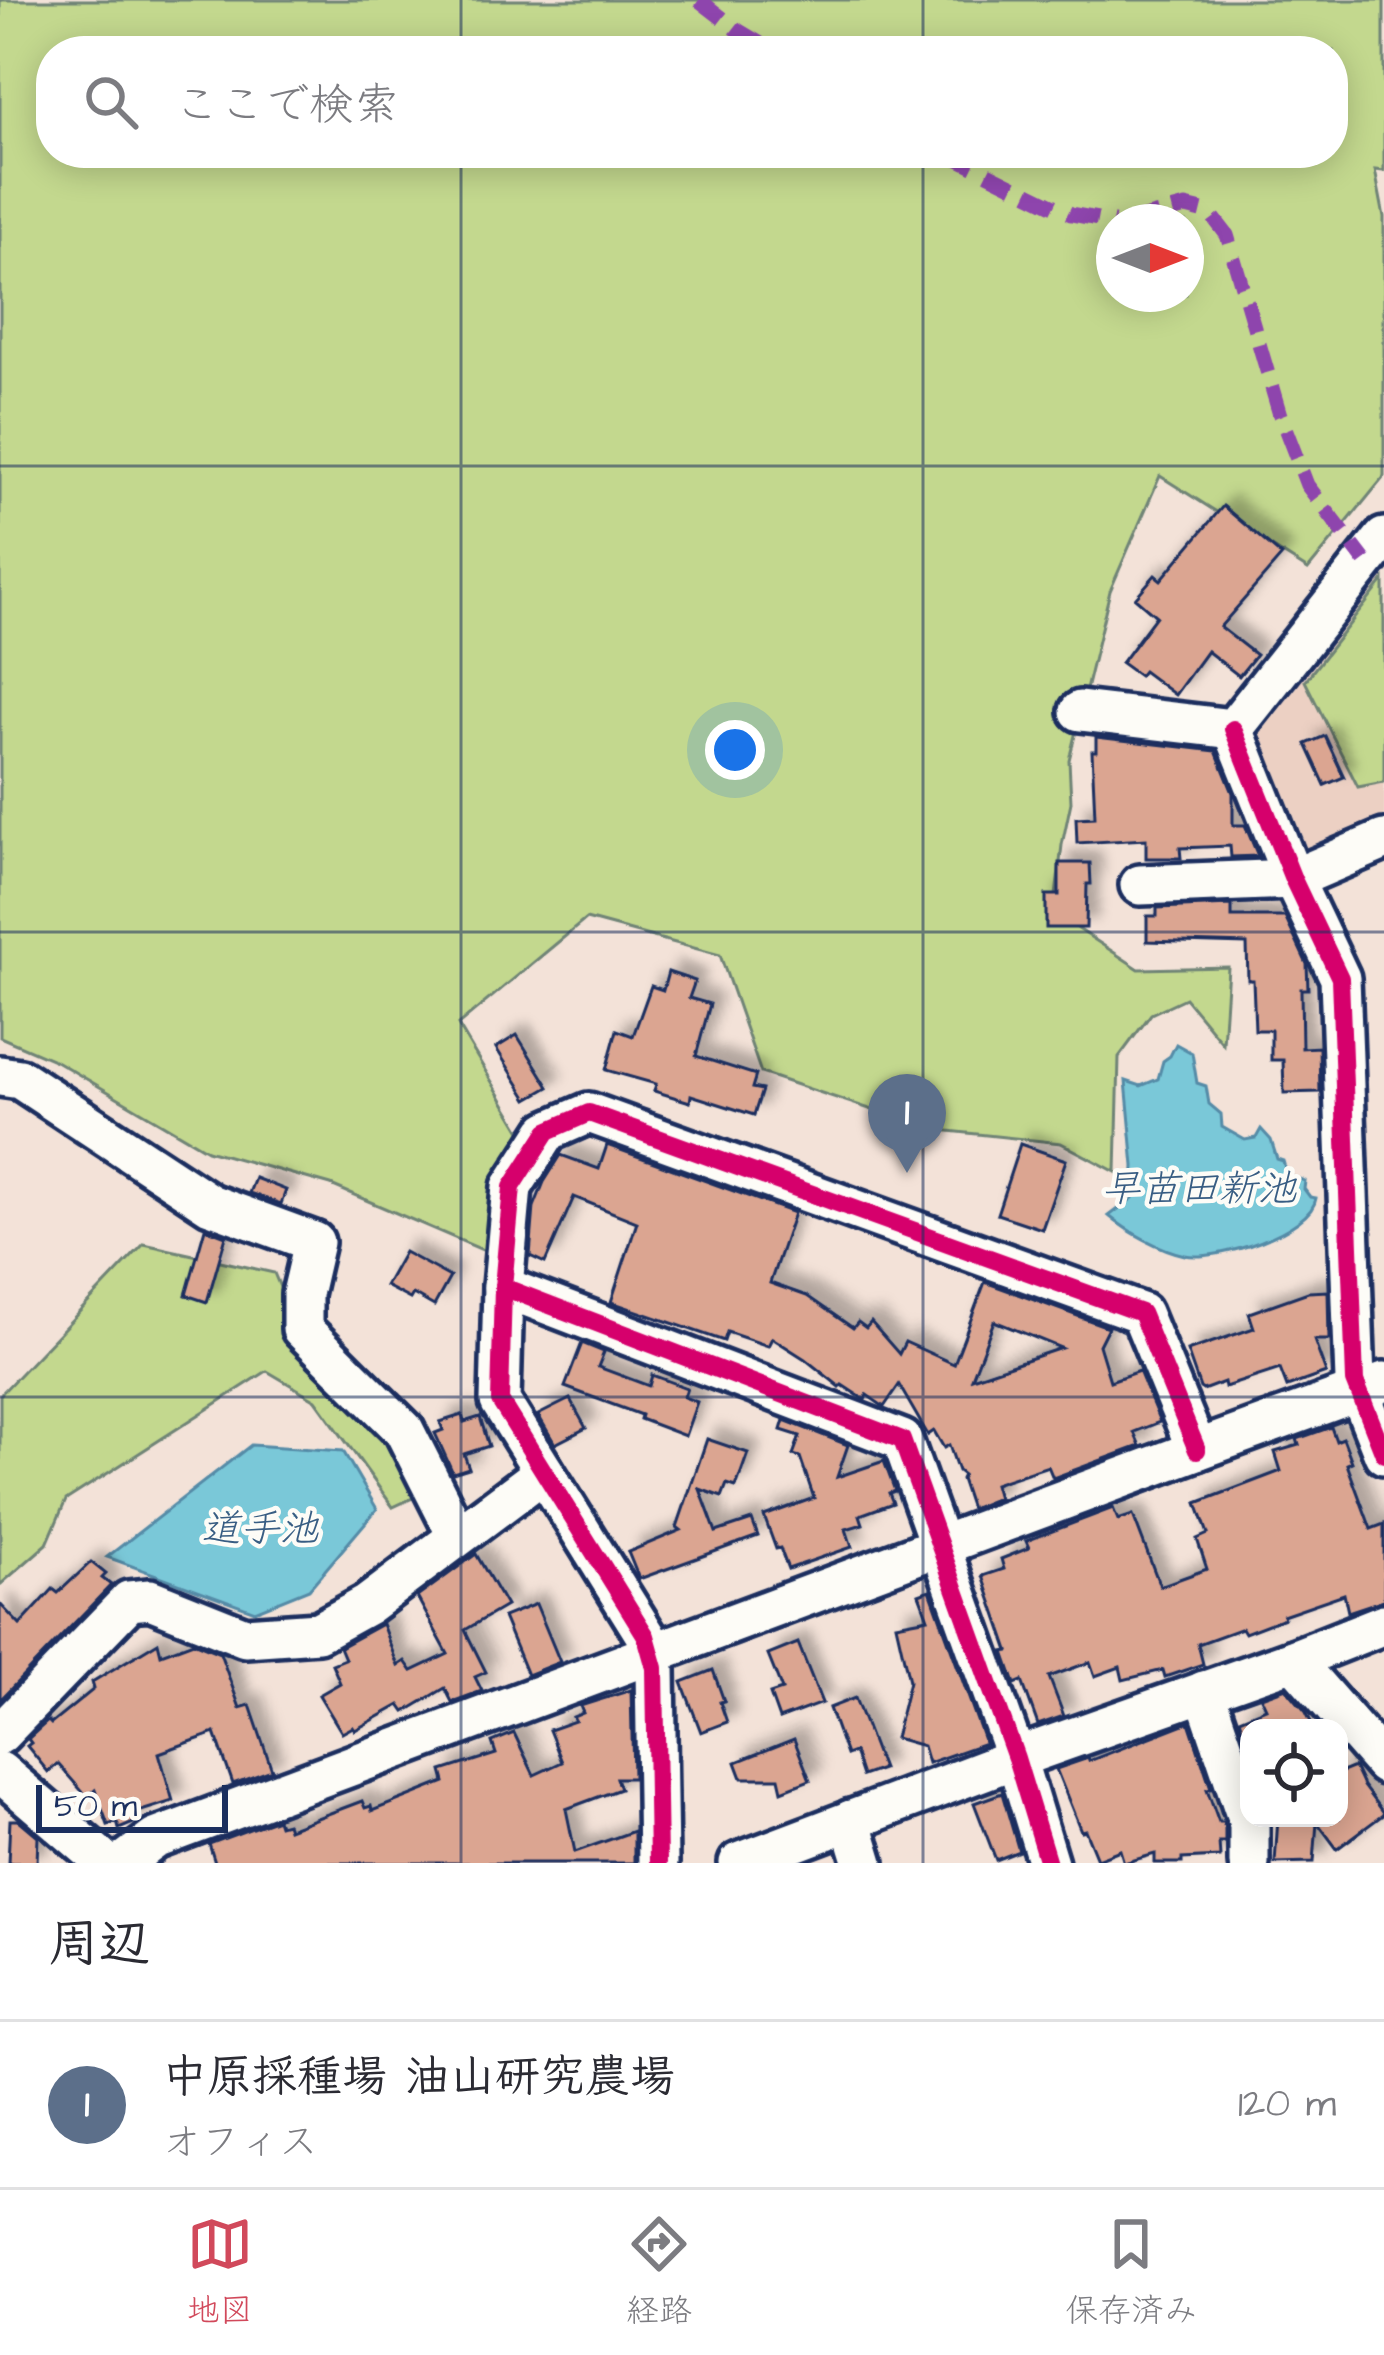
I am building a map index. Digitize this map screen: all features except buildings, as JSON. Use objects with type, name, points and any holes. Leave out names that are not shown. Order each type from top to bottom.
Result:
[{"type":"street","points":[[1233,730],[1384,538]]},
{"type":"street","points":[[1081,711],[1233,730]]},
{"type":"street","points":[[1233,730],[1340,978],[1366,1145],[1355,1382],[1371,1387]]},
{"type":"street","points":[[1140,885],[1293,878],[1384,840]]},
{"type":"street","points":[[0,1076],[20,1078],[210,1204],[314,1242],[302,1294],[302,1329],[404,1430],[457,1535]]},
{"type":"street","points":[[658,1863],[655,1668],[646,1636],[500,1401],[502,1286],[512,1187],[548,1131],[589,1113],[1141,1313],[1197,1450]]},
{"type":"street","points":[[502,1286],[902,1440],[1016,1758],[1048,1863]]},
{"type":"street","points":[[0,1772],[129,1859],[155,1839],[1371,1387]]},
{"type":"street","points":[[1371,1387],[1384,1454]]},
{"type":"street","points":[[0,1734],[129,1601],[150,1599],[245,1637],[318,1633],[367,1605],[544,1472]]},
{"type":"street","points":[[739,1863],[1384,1624]]},
{"type":"street","points":[[1293,1660],[1384,1764]]},
{"type":"street","points":[[1204,1691],[1249,1824],[1249,1863]]},
{"type":"street","points":[[850,1820],[864,1863]]},
{"type":"shaded area","points":[[1384,560],[1384,826],[1306,856],[1247,735]]},
{"type":"green space","points":[[0,0],[1384,0],[1384,171],[1375,170],[1384,217],[1384,477],[1308,570],[1160,476],[1110,591],[1069,760],[1071,802],[1054,913],[1139,969],[1228,967],[1223,1044],[1185,998],[1151,1014],[1119,1057],[1116,1172],[1061,1143],[930,1129],[761,1073],[720,955],[586,919],[458,1025],[523,1134],[494,1255],[331,1185],[207,1150],[56,1061],[0,1037]]},
{"type":"green space","points":[[1384,580],[1384,782],[1358,787],[1305,681]]},
{"type":"green space","points":[[144,1244],[274,1273],[302,1340],[386,1427],[419,1495],[393,1507],[316,1400],[267,1371],[66,1500],[47,1544],[0,1585],[0,1395]]},
{"type":"water","name":"早苗田新池","points":[[1176,1044],[1192,1053],[1197,1083],[1206,1086],[1209,1104],[1221,1114],[1222,1127],[1245,1140],[1256,1138],[1261,1129],[1287,1175],[1305,1181],[1304,1189],[1316,1198],[1298,1222],[1261,1242],[1199,1256],[1155,1245],[1109,1216],[1133,1198],[1126,1081],[1141,1086],[1158,1079],[1163,1061]]},
{"type":"water","name":"道手池","points":[[251,1445],[343,1451],[377,1509],[309,1589],[255,1611],[107,1557]]},
{"type":"marked path","points":[[699,0],[748,36]]},
{"type":"marked path","points":[[977,168],[1071,214],[1096,219]]},
{"type":"marked path","points":[[1204,212],[1227,235],[1280,415],[1307,485],[1365,561]]},
{"type":"cycle path","points":[[1233,729],[1293,879],[1340,978],[1355,1381],[1384,1454]]},
{"type":"cycle path","points":[[658,1863],[655,1668],[646,1636],[500,1401],[512,1187],[548,1131],[589,1113],[1141,1313],[1197,1450]]},
{"type":"cycle path","points":[[503,1287],[902,1440],[1016,1758],[1048,1863]]},
{"type":"place","name":"中原採種場 油山研究農場","points":[[907,1173]]}]
